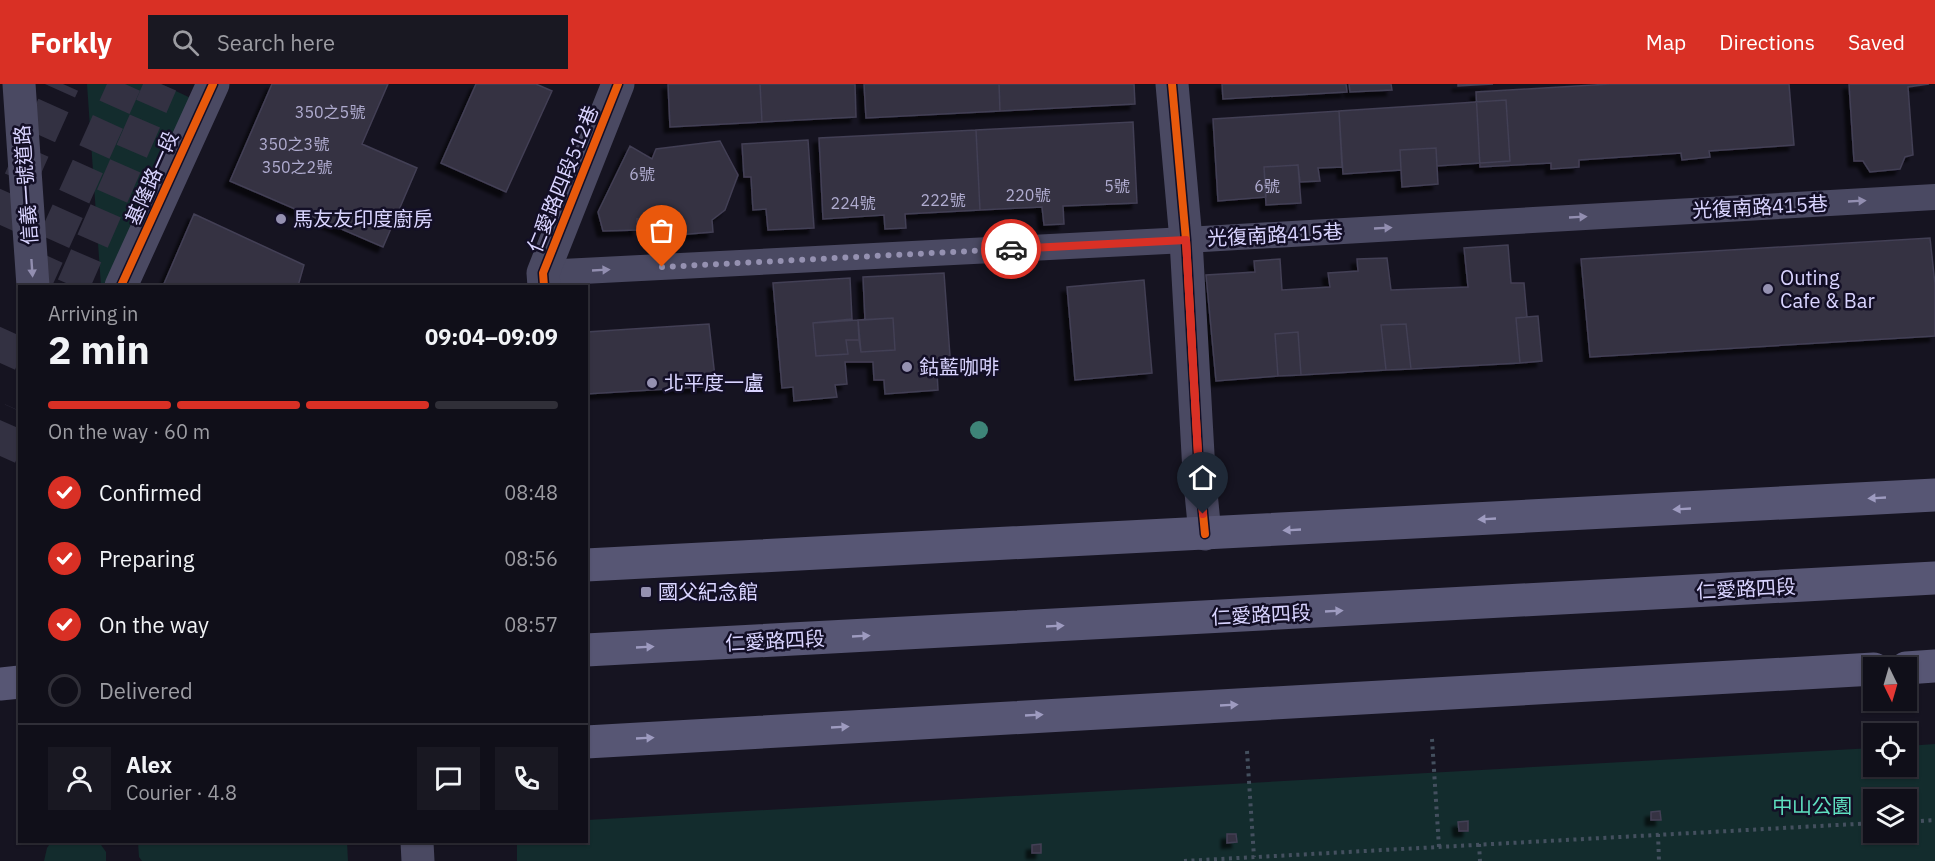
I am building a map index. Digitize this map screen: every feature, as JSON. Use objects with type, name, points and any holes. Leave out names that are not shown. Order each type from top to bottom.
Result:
[{"type":"main road","points":[[588,565],[1935,495]]},
{"type":"main road","name":"仁愛路四段","points":[[588,650],[1935,579]]},
{"type":"main road","points":[[1917,667],[1935,666]]},
{"type":"main road","points":[[588,742],[1863,670]]},
{"type":"main road","points":[[0,684],[18,682]]},
{"type":"street","name":"信義一號道路","points":[[19,84],[33,285]]},
{"type":"street","name":"基隆路一段","points":[[121,285],[213,84]]},
{"type":"street","name":"仁愛路四段512巷","points":[[543,280],[618,84]]},
{"type":"street","points":[[1172,84],[1186,240],[1199,472],[1205,534]]},
{"type":"street","points":[[417,843],[418,861]]},
{"type":"lane","name":"光復南路415巷","points":[[543,280],[1935,197]]},
{"type":"path","points":[[1432,739],[1439,847]]},
{"type":"path","points":[[1247,751],[1254,857]]},
{"type":"path","points":[[1917,821],[1935,820]]},
{"type":"path","points":[[1184,861],[1863,824]]},
{"type":"path","points":[[1658,834],[1659,861]]},
{"type":"path","points":[[1479,844],[1480,861]]},
{"type":"green space","points":[[87,84],[161,84],[197,101],[117,285],[101,285]]},
{"type":"green space","name":"中山公園","points":[[1935,744],[1935,861],[517,861],[517,843],[588,843],[588,820],[1863,749],[1863,777],[1917,777],[1917,745]]},
{"type":"green space","points":[[50,843],[100,843],[106,852],[106,861],[44,861]]},
{"type":"green space","points":[[138,843],[347,843],[348,861],[142,861],[139,857]]},
{"type":"building","points":[[272,84],[388,84],[362,144],[417,168],[383,247],[230,181]]},
{"type":"building","points":[[476,84],[536,84],[552,91],[506,192],[441,163]]},
{"type":"building","points":[[668,84],[760,84],[762,122],[670,127]]},
{"type":"building","points":[[760,84],[855,84],[856,117],[762,122]]},
{"type":"building","points":[[864,84],[999,84],[1000,111],[866,118]]},
{"type":"building","points":[[999,84],[1134,84],[1135,104],[1000,111]]},
{"type":"building","points":[[1222,84],[1346,84],[1347,92],[1223,99]]},
{"type":"building","points":[[1349,84],[1391,84],[1392,90],[1350,92]]},
{"type":"building","points":[[1458,84],[1493,84],[1458,86]]},
{"type":"building","points":[[1610,84],[1789,84],[1794,145],[1709,151],[1710,157],[1682,160],[1681,153],[1579,160],[1579,167],[1551,169],[1551,163],[1480,167],[1476,92]]},
{"type":"building","points":[[1849,84],[1929,84],[1908,87],[1913,155],[1905,157],[1900,169],[1870,172],[1863,161],[1854,161]]},
{"type":"building","points":[[1506,100],[1510,161],[1437,166],[1436,148],[1400,150],[1401,170],[1343,174],[1339,111]]},
{"type":"building","points":[[1339,111],[1342,167],[1318,168],[1320,181],[1300,182],[1298,165],[1264,167],[1266,197],[1218,201],[1213,119]]},
{"type":"building","points":[[1133,122],[1137,203],[1063,206],[1064,224],[1044,225],[1042,207],[980,210],[976,130]]},
{"type":"building","points":[[976,130],[980,210],[905,214],[906,228],[885,229],[884,215],[823,219],[819,138]]},
{"type":"building","points":[[808,140],[814,228],[768,230],[766,209],[753,210],[751,177],[744,177],[742,144]]},
{"type":"building","points":[[720,141],[738,175],[725,210],[712,220],[713,232],[652,237],[653,218],[637,219],[638,230],[603,231],[598,212],[630,146],[652,159],[656,149]]},
{"type":"building","points":[[1436,148],[1438,184],[1402,187],[1400,150]]},
{"type":"building","points":[[1298,165],[1301,203],[1266,205],[1264,167]]},
{"type":"building","points":[[194,214],[304,265],[298,285],[163,285]]},
{"type":"building","points":[[1930,238],[1935,284],[1935,336],[1590,357],[1581,259]]},
{"type":"building","points":[[1508,245],[1511,283],[1524,283],[1527,317],[1516,318],[1520,363],[1411,369],[1406,324],[1381,325],[1386,370],[1301,375],[1298,332],[1275,334],[1278,376],[1216,381],[1206,275],[1255,272],[1254,261],[1280,259],[1282,290],[1330,287],[1328,273],[1358,271],[1357,259],[1387,258],[1391,290],[1468,287],[1464,248]]},
{"type":"building","points":[[944,273],[951,370],[937,371],[938,390],[885,394],[884,380],[874,380],[873,362],[845,362],[847,384],[835,385],[837,397],[794,401],[793,387],[782,388],[773,283],[850,278],[852,319],[813,323],[816,356],[848,354],[846,340],[859,340],[861,352],[895,350],[893,318],[865,320],[863,277]]},
{"type":"building","points":[[1144,280],[1152,373],[1075,380],[1067,287]]},
{"type":"building","points":[[1538,316],[1542,361],[1520,363],[1516,318]]},
{"type":"building","points":[[893,318],[895,350],[861,352],[858,320]]},
{"type":"building","points":[[858,320],[859,340],[846,340],[848,354],[816,356],[813,323]]},
{"type":"building","points":[[709,324],[716,386],[588,394],[588,332]]},
{"type":"building","points":[[1406,324],[1411,369],[1386,370],[1381,325]]},
{"type":"building","points":[[1298,332],[1301,375],[1278,376],[1275,334]]},
{"type":"building","points":[[1660,811],[1661,820],[1651,820],[1651,812]]},
{"type":"building","points":[[1468,821],[1468,831],[1459,831],[1458,822]]},
{"type":"building","points":[[1227,834],[1236,834],[1237,842],[1227,843]]},
{"type":"building","points":[[1041,844],[1041,853],[1032,853],[1032,845]]},
{"type":"tunnel","points":[[0,225],[63,84]]},
{"type":"tunnel","points":[[34,285],[125,84]]},
{"type":"tunnel","points":[[73,285],[161,84]]},
{"type":"tunnel","points":[[0,363],[18,323]]},
{"type":"tunnel","points":[[0,456],[18,416]]},
{"type":"cycle path","points":[[121,285],[213,84]]},
{"type":"cycle path","points":[[544,285],[543,273],[618,84]]},
{"type":"cycle path","points":[[1172,84],[1186,240],[1199,472],[1205,534]]},
{"type":"way so far","points":[[662,267],[1011,249]]},
{"type":"place","name":"馬友友印度廚房","points":[[281,219]]},
{"type":"place","name":"Outing Cafe & Bar","points":[[1768,289]]},
{"type":"place","name":"鈷藍咖啡","points":[[907,367]]},
{"type":"place","name":"北平度一盧","points":[[652,383]]},
{"type":"place","name":"國父紀念館","points":[[646,592]]},
{"type":"route","points":[[1011,249],[1186,240],[1203,514]]}]
